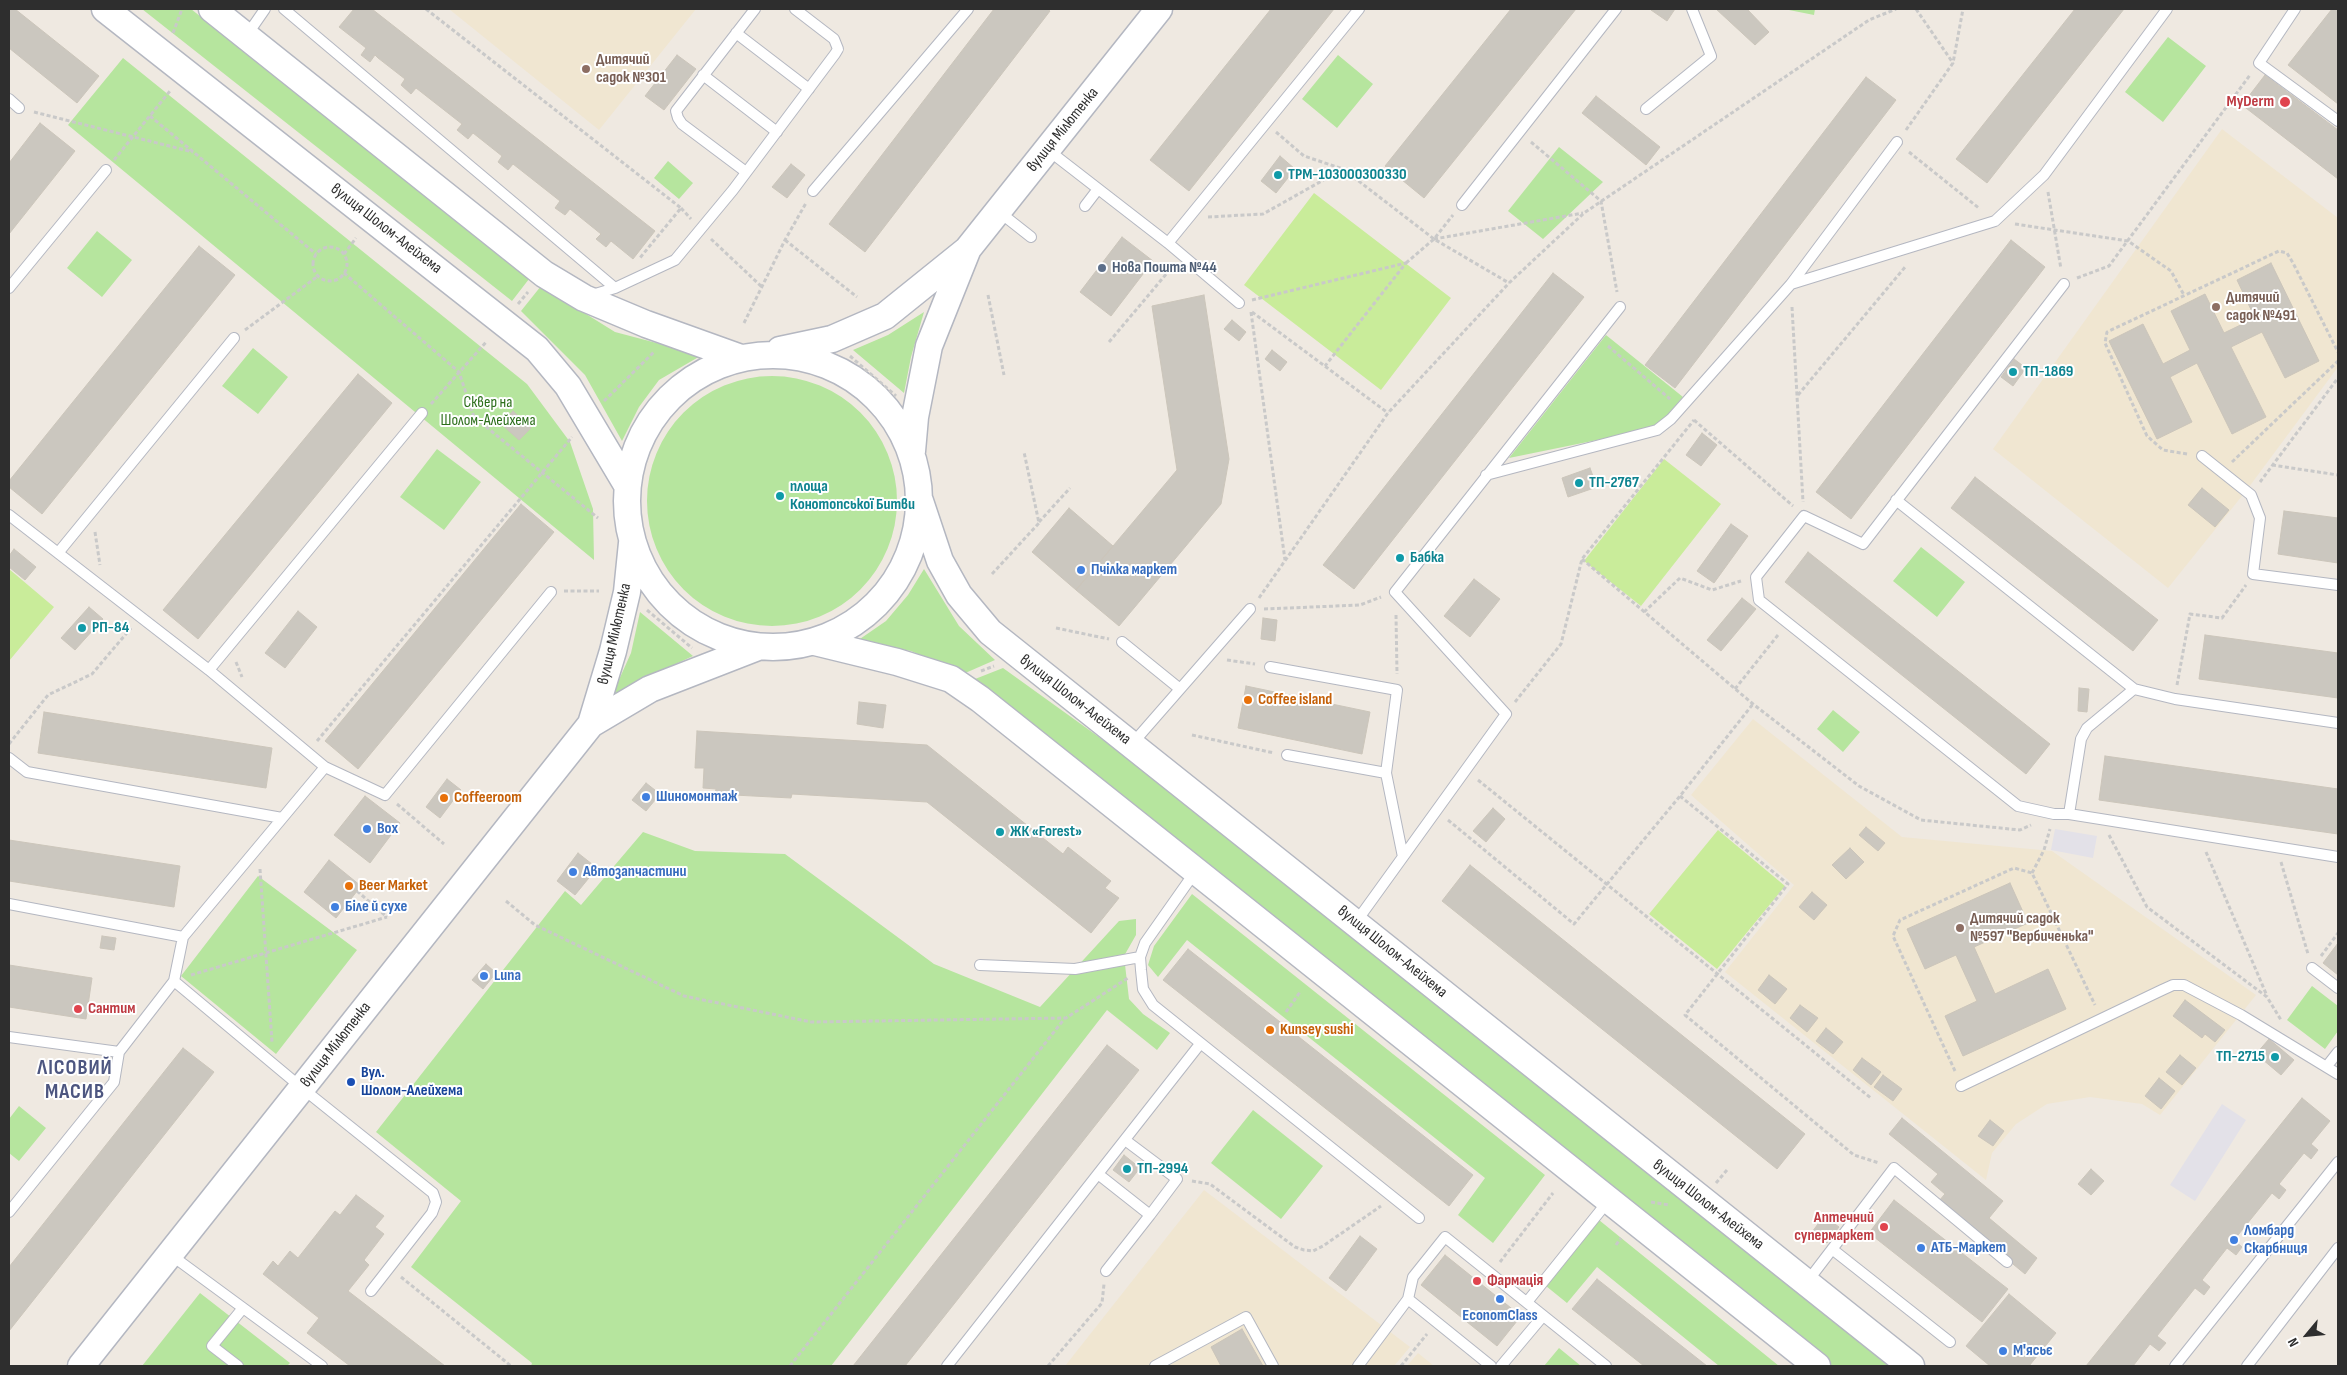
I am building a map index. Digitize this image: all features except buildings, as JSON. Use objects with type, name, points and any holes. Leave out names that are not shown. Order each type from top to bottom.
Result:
[{"type":"street","name":"вулиця Шолом-Алейхема","points":[[105,9],[537,348],[568,386],[589,418],[627,485]]},
{"type":"street","points":[[212,9],[544,274],[584,298],[675,334],[750,356],[792,355],[838,369],[878,397],[897,421],[912,451],[916,468],[920,501],[913,547],[891,589],[857,622],[815,642],[787,647],[758,647],[716,636],[679,614],[650,581],[632,542],[627,514],[627,485],[638,443],[661,406],[693,378],[750,356]]},
{"type":"street","name":"вулиця Мілютенка","points":[[750,356],[832,339],[885,316],[967,250],[1159,9]]},
{"type":"street","name":"вулиця Мілютенка","points":[[912,451],[915,417],[929,346],[967,250]]},
{"type":"street","name":"вулиця Шолом-Алейхема","points":[[920,501],[940,561],[959,595],[990,632],[1911,1366]]},
{"type":"street","name":"вулиця Мілютенка","points":[[591,724],[613,650],[627,592],[632,542]]},
{"type":"street","points":[[815,642],[897,662],[951,680],[980,699],[1817,1366]]},
{"type":"street","name":"вулиця Мілютенка","points":[[80,1366],[591,724],[650,689],[758,647]]},
{"type":"lane","points":[[246,36],[265,9]]},
{"type":"lane","points":[[284,9],[615,288]]},
{"type":"lane","points":[[746,172],[678,118],[676,111],[755,9]]},
{"type":"lane","points":[[584,298],[615,288],[675,260],[746,172],[809,89],[838,49],[834,39],[795,9]]},
{"type":"lane","points":[[813,191],[968,9]]},
{"type":"lane","points":[[1168,243],[1359,9]]},
{"type":"lane","points":[[1462,205],[1616,9]]},
{"type":"lane","points":[[1646,109],[1711,56],[1692,9]]},
{"type":"lane","points":[[1791,284],[1995,221],[2044,175],[2167,9]]},
{"type":"lane","points":[[2295,9],[2259,62],[2338,121]]},
{"type":"lane","points":[[736,33],[809,89]]},
{"type":"lane","points":[[703,75],[776,132]]},
{"type":"lane","points":[[9,99],[19,108]]},
{"type":"lane","points":[[1486,475],[1652,431],[1666,425],[1791,284],[1897,142]]},
{"type":"lane","points":[[1047,149],[1168,243],[1239,303]]},
{"type":"lane","points":[[9,288],[106,170]]},
{"type":"lane","points":[[1085,206],[1098,189]]},
{"type":"lane","points":[[998,211],[1031,237]]},
{"type":"lane","points":[[2064,284],[1863,544],[1804,516],[1756,576],[1760,600],[1787,624],[2018,806],[2054,814],[2069,814],[2338,857]]},
{"type":"lane","points":[[1356,922],[1506,714],[1395,592],[1620,307]]},
{"type":"lane","points":[[58,553],[234,338]]},
{"type":"lane","points":[[209,670],[422,413]]},
{"type":"lane","points":[[2202,456],[2251,495],[2260,518],[2253,574],[2338,585]]},
{"type":"lane","points":[[1896,500],[2134,689],[2175,699],[2338,723]]},
{"type":"lane","points":[[9,515],[209,670],[325,766],[385,795],[551,592]]},
{"type":"lane","points":[[1132,744],[1250,609]]},
{"type":"lane","points":[[1122,642],[1180,689]]},
{"type":"lane","points":[[1270,667],[1397,690],[1386,773],[1403,858]]},
{"type":"lane","points":[[2069,814],[2082,739],[2088,728],[2134,689]]},
{"type":"lane","points":[[1286,755],[1386,773]]},
{"type":"lane","points":[[9,758],[27,772],[282,818]]},
{"type":"lane","points":[[9,1212],[114,1082],[119,1052],[174,980],[183,937],[325,766]]},
{"type":"lane","points":[[1196,871],[1145,943],[1140,957],[1143,989],[1153,1005],[1419,1218]]},
{"type":"lane","points":[[9,904],[183,937]]},
{"type":"lane","points":[[980,965],[1075,969],[1140,957]]},
{"type":"lane","points":[[2312,968],[2338,988]]},
{"type":"lane","points":[[174,980],[302,1088],[433,1194],[436,1202],[432,1213],[371,1291]]},
{"type":"lane","points":[[1961,1086],[2173,985],[2184,985],[2299,1049],[2338,1074]]},
{"type":"lane","points":[[9,1037],[119,1052]]},
{"type":"lane","points":[[947,1366],[1200,1044]]},
{"type":"lane","points":[[2327,1066],[2338,1052]]},
{"type":"lane","points":[[1106,1271],[1177,1179],[1125,1140]]},
{"type":"lane","points":[[2175,1366],[2338,1162]]},
{"type":"lane","points":[[1806,1283],[1894,1168],[2006,1262]]},
{"type":"lane","points":[[1098,1174],[1150,1215]]},
{"type":"lane","points":[[1527,1302],[1609,1200]]},
{"type":"lane","points":[[1358,1366],[1408,1300],[1413,1277],[1445,1237],[1606,1366]]},
{"type":"lane","points":[[2247,1366],[2338,1248]]},
{"type":"lane","points":[[1832,1249],[1950,1342]]},
{"type":"lane","points":[[170,1254],[322,1366]]},
{"type":"lane","points":[[1408,1300],[1492,1366]]},
{"type":"lane","points":[[238,1366],[212,1346],[243,1308]]},
{"type":"lane","points":[[1501,1366],[1543,1316]]},
{"type":"lane","points":[[1155,1366],[1246,1317],[1273,1366]]},
{"type":"path","points":[[173,33],[182,9]]},
{"type":"path","points":[[426,9],[681,208],[700,229],[762,287]]},
{"type":"path","points":[[1250,609],[1388,413],[1508,283],[1584,213],[1869,20],[1896,9]]},
{"type":"path","points":[[1916,9],[1953,63]]},
{"type":"path","points":[[1963,9],[1953,63],[1897,142],[1995,221],[2128,241],[2171,271],[2184,295]]},
{"type":"path","points":[[2044,175],[2064,284],[2109,266],[2259,62]]},
{"type":"path","points":[[106,170],[170,90]]},
{"type":"path","points":[[19,108],[194,152]]},
{"type":"path","points":[[150,116],[316,254]]},
{"type":"path","points":[[1266,124],[1304,156],[1343,169],[1434,239],[1508,283]]},
{"type":"path","points":[[1520,132],[1601,201],[1620,307]]},
{"type":"path","points":[[1188,218],[1263,214],[1343,169]]},
{"type":"path","points":[[744,322],[785,240],[813,191]]},
{"type":"path","points":[[1325,366],[1406,263],[1434,239],[1462,205]]},
{"type":"path","points":[[615,288],[681,208]]},
{"type":"path","points":[[1434,239],[1584,213]]},
{"type":"path","points":[[344,254],[330,247],[316,254],[313,260],[314,269],[318,276],[325,280],[333,281],[344,273],[346,267],[344,254],[356,238]]},
{"type":"path","points":[[785,240],[857,298]]},
{"type":"path","points":[[1797,396],[1926,242]]},
{"type":"path","points":[[2202,456],[2163,450],[2147,436],[2105,344],[2107,332],[2269,254],[2279,251],[2287,253],[2338,352]]},
{"type":"path","points":[[1109,342],[1182,255]]},
{"type":"path","points":[[1239,303],[1406,263]]},
{"type":"path","points":[[344,273],[459,372],[474,416],[598,518]]},
{"type":"path","points":[[234,338],[318,276]]},
{"type":"path","points":[[1791,284],[1804,516]]},
{"type":"path","points":[[516,306],[532,288]]},
{"type":"path","points":[[988,295],[1004,374]]},
{"type":"path","points":[[1239,303],[1388,413]]},
{"type":"path","points":[[1251,312],[1285,561]]},
{"type":"path","points":[[315,744],[589,418],[660,346],[675,334]]},
{"type":"path","points":[[1597,336],[1804,516]]},
{"type":"path","points":[[422,413],[487,341]]},
{"type":"path","points":[[845,352],[902,402]]},
{"type":"path","points":[[2222,472],[2338,361]]},
{"type":"path","points":[[2251,495],[2338,378]]},
{"type":"path","points":[[1506,714],[1561,644],[1582,559],[1694,420]]},
{"type":"path","points":[[1024,452],[1039,523]]},
{"type":"path","points":[[2272,465],[2338,476]]},
{"type":"path","points":[[992,574],[1070,488]]},
{"type":"path","points":[[91,513],[104,588]]},
{"type":"path","points":[[1582,559],[1753,704],[1859,786],[1921,820],[2020,830],[2054,814]]},
{"type":"path","points":[[2175,699],[2190,614],[2222,618],[2253,574]]},
{"type":"path","points":[[1644,612],[1680,578],[1712,590],[1756,576]]},
{"type":"path","points":[[551,592],[599,591]]},
{"type":"path","points":[[1250,609],[1360,605],[1395,592],[1397,690]]},
{"type":"path","points":[[641,604],[698,653]]},
{"type":"path","points":[[9,744],[48,695],[92,674],[141,616]]},
{"type":"path","points":[[1735,689],[1787,624]]},
{"type":"path","points":[[1056,628],[1122,642]]},
{"type":"path","points":[[1209,657],[1270,667]]},
{"type":"path","points":[[1437,811],[1574,924],[1753,704]]},
{"type":"path","points":[[1192,735],[1286,755]]},
{"type":"path","points":[[1466,770],[1872,1099]]},
{"type":"path","points":[[385,795],[444,844]]},
{"type":"path","points":[[1680,796],[1788,884],[1685,1015],[1854,1155],[1894,1168]]},
{"type":"path","points":[[2032,874],[2044,850],[2054,814]]},
{"type":"path","points":[[2100,819],[2147,907],[2267,997]]},
{"type":"path","points":[[2199,835],[2267,997],[2299,1049]]},
{"type":"path","points":[[259,846],[264,953],[274,1064]]},
{"type":"path","points":[[2277,847],[2312,968]]},
{"type":"path","points":[[1961,1086],[1893,936],[1900,920],[2014,868],[2032,874],[2102,1018]]},
{"type":"path","points":[[174,980],[388,917],[357,892]]},
{"type":"path","points":[[506,901],[535,925],[684,996],[811,1022],[1066,1018]]},
{"type":"path","points":[[2312,968],[2338,933]]},
{"type":"path","points":[[790,1366],[1066,1018],[1141,970]]},
{"type":"path","points":[[1286,1012],[1300,992]]},
{"type":"path","points":[[1177,1179],[1210,1184],[1295,1248],[1313,1251],[1393,1197]]},
{"type":"path","points":[[1491,1274],[1553,1193]]},
{"type":"path","points":[[389,1267],[511,1366]]},
{"type":"path","points":[[1048,1366],[1102,1303],[1106,1271]]},
{"type":"path","points":[[1401,1366],[1437,1322]]},
{"type":"shaded area","name":"Дитячий садок №301","points":[[449,9],[696,9],[599,130]]},
{"type":"shaded area","name":"Дитячий садок №491","points":[[2222,129],[2338,218],[2338,367],[2246,491],[2168,588],[1993,449]]},
{"type":"shaded area","name":"Дитячий садок №597 \"Вербиченька\"","points":[[1753,719],[1902,837],[2052,851],[2256,995],[2160,1115],[2142,1104],[2090,1097],[2047,1104],[2016,1124],[1992,1153],[1986,1180],[1725,972],[1794,885],[1691,795]]},
{"type":"shaded area","points":[[2055,829],[2097,836],[2093,858],[2051,850]]},
{"type":"shaded area","points":[[2222,1104],[2246,1120],[2195,1201],[2170,1185]]},
{"type":"shaded area","points":[[1204,1190],[1410,1347],[1394,1366],[1065,1366]]},
{"type":"shaded area","points":[[1418,1353],[1434,1366],[1407,1366]]},
{"type":"green space","points":[[142,9],[191,9],[529,279],[512,301]]},
{"type":"green space","points":[[1784,9],[1815,9],[1814,15]]},
{"type":"green space","points":[[2168,37],[2206,66],[2163,122],[2125,92]]},
{"type":"green space","points":[[1338,55],[1373,84],[1337,128],[1302,99]]},
{"type":"green space","name":"Сквер на Шолом-Алейхема","points":[[123,58],[527,384],[570,442],[593,509],[594,560],[68,125]]},
{"type":"green space","points":[[1559,147],[1603,182],[1543,239],[1508,211]]},
{"type":"green space","points":[[668,161],[693,183],[679,199],[654,178]]},
{"type":"green space","points":[[1314,193],[1451,298],[1381,390],[1244,285]]},
{"type":"green space","points":[[97,231],[132,260],[102,297],[67,268]]},
{"type":"green space","points":[[541,286],[615,332],[702,355],[659,380],[639,407],[622,441],[585,375],[521,311]]},
{"type":"green space","points":[[924,312],[911,357],[904,393],[853,350],[888,335]]},
{"type":"green space","points":[[1606,335],[1683,397],[1656,428],[1509,458]]},
{"type":"green space","points":[[253,348],[288,377],[258,414],[222,386]]},
{"type":"green space","points":[[760,376],[784,376],[808,381],[831,390],[861,412],[876,431],[888,453],[895,477],[897,501],[895,525],[888,549],[876,571],[861,590],[842,605],[820,617],[784,626],[760,626],[736,621],[713,612],[692,598],[675,581],[661,560],[652,537],[647,513],[647,489],[652,465],[661,442],[675,421],[692,404],[713,390],[736,381]]},
{"type":"green space","points":[[437,449],[481,482],[444,530],[400,497]]},
{"type":"green space","points":[[1664,459],[1721,504],[1641,606],[1584,561]]},
{"type":"green space","points":[[1921,547],[1965,582],[1937,617],[1893,581]]},
{"type":"green space","points":[[9,569],[54,607],[9,661]]},
{"type":"green space","points":[[924,569],[959,626],[995,660],[963,674],[911,651],[857,641],[886,621],[908,595]]},
{"type":"green space","points":[[640,612],[693,656],[654,674],[609,702],[631,653]]},
{"type":"green space","points":[[1003,668],[1356,922],[1911,1366],[1818,1366],[970,681]]},
{"type":"green space","points":[[1833,710],[1860,732],[1843,752],[1817,729]]},
{"type":"green space","points":[[1718,830],[1785,886],[1717,969],[1649,914]]},
{"type":"green space","points":[[643,832],[695,851],[785,854],[934,964],[1040,1007],[1119,921],[1136,919],[1136,935],[1124,956],[1129,999],[1143,1014],[1170,1033],[1157,1050],[1107,1010],[831,1366],[531,1366],[532,1363],[411,1267],[461,1201],[376,1132],[565,891],[581,905]]},
{"type":"green space","points":[[258,876],[357,950],[276,1054],[181,976]]},
{"type":"green space","points":[[1192,894],[1545,1175],[1493,1243],[1458,1215],[1485,1178],[1187,940],[1158,977],[1148,965],[1154,946]]},
{"type":"green space","points":[[2312,986],[2338,1006],[2338,1031],[2325,1049],[2287,1020]]},
{"type":"green space","points":[[19,1106],[46,1128],[19,1161],[9,1153],[9,1119]]},
{"type":"green space","points":[[1253,1110],[1323,1166],[1281,1219],[1211,1163]]},
{"type":"green space","points":[[1599,1220],[1779,1366],[1719,1366],[1597,1267],[1567,1303],[1546,1286]]},
{"type":"green space","points":[[200,1293],[290,1363],[287,1366],[142,1366]]},
{"type":"green space","points":[[1559,1348],[1581,1366],[1544,1366]]},
{"type":"place","name":"Дитячий садок №301","points":[[586,69]]},
{"type":"place","name":"MyDerm","points":[[2285,102]]},
{"type":"place","name":"ТРМ-103000300330","points":[[1278,175]]},
{"type":"place","name":"Нова Пошта №44","points":[[1102,268]]},
{"type":"place","name":"Дитячий садок №491","points":[[2216,307]]},
{"type":"place","name":"ТП-1869","points":[[2013,372]]},
{"type":"place","name":"ТП-2767","points":[[1579,483]]},
{"type":"place","name":"площа Конотопської Битви","points":[[780,496]]},
{"type":"place","name":"Бабка","points":[[1400,558]]},
{"type":"place","name":"Пчілка маркет","points":[[1081,570]]},
{"type":"place","name":"РП-84","points":[[82,628]]},
{"type":"place","name":"Coffee island","points":[[1248,700]]},
{"type":"place","name":"Шиномонтаж","points":[[646,797]]},
{"type":"place","name":"Coffeeroom","points":[[444,798]]},
{"type":"place","name":"Box","points":[[367,829]]},
{"type":"place","name":"ЖК «Forest»","points":[[1000,832]]},
{"type":"place","name":"Автозапчастини","points":[[573,872]]},
{"type":"place","name":"Beer Market","points":[[349,886]]},
{"type":"place","name":"Біле й сухе","points":[[335,907]]},
{"type":"place","name":"Дитячий садок №597 \"Вербиченька\"","points":[[1960,928]]},
{"type":"place","name":"Luna","points":[[484,976]]},
{"type":"place","name":"Сантим","points":[[78,1009]]},
{"type":"place","name":"Kunsey sushi","points":[[1270,1030]]},
{"type":"place","name":"ТП-2715","points":[[2275,1057]]},
{"type":"place","name":"Вул. Шолом-Алейхема","points":[[351,1082]]},
{"type":"place","name":"ТП-2994","points":[[1127,1169]]},
{"type":"place","name":"Аптечний супермаркет","points":[[1884,1227]]},
{"type":"place","name":"Ломбард Скарбниця","points":[[2234,1240]]},
{"type":"place","name":"АТБ-Маркет","points":[[1921,1248]]},
{"type":"place","name":"Фармація","points":[[1477,1281]]},
{"type":"place","name":"EconomClass","points":[[1500,1299]]},
{"type":"place","name":"М'ясьє","points":[[2003,1351]]},
{"type":"district","name":"ЛІСОВИЙ МАСИВ","points":[[75,1081]]}]
